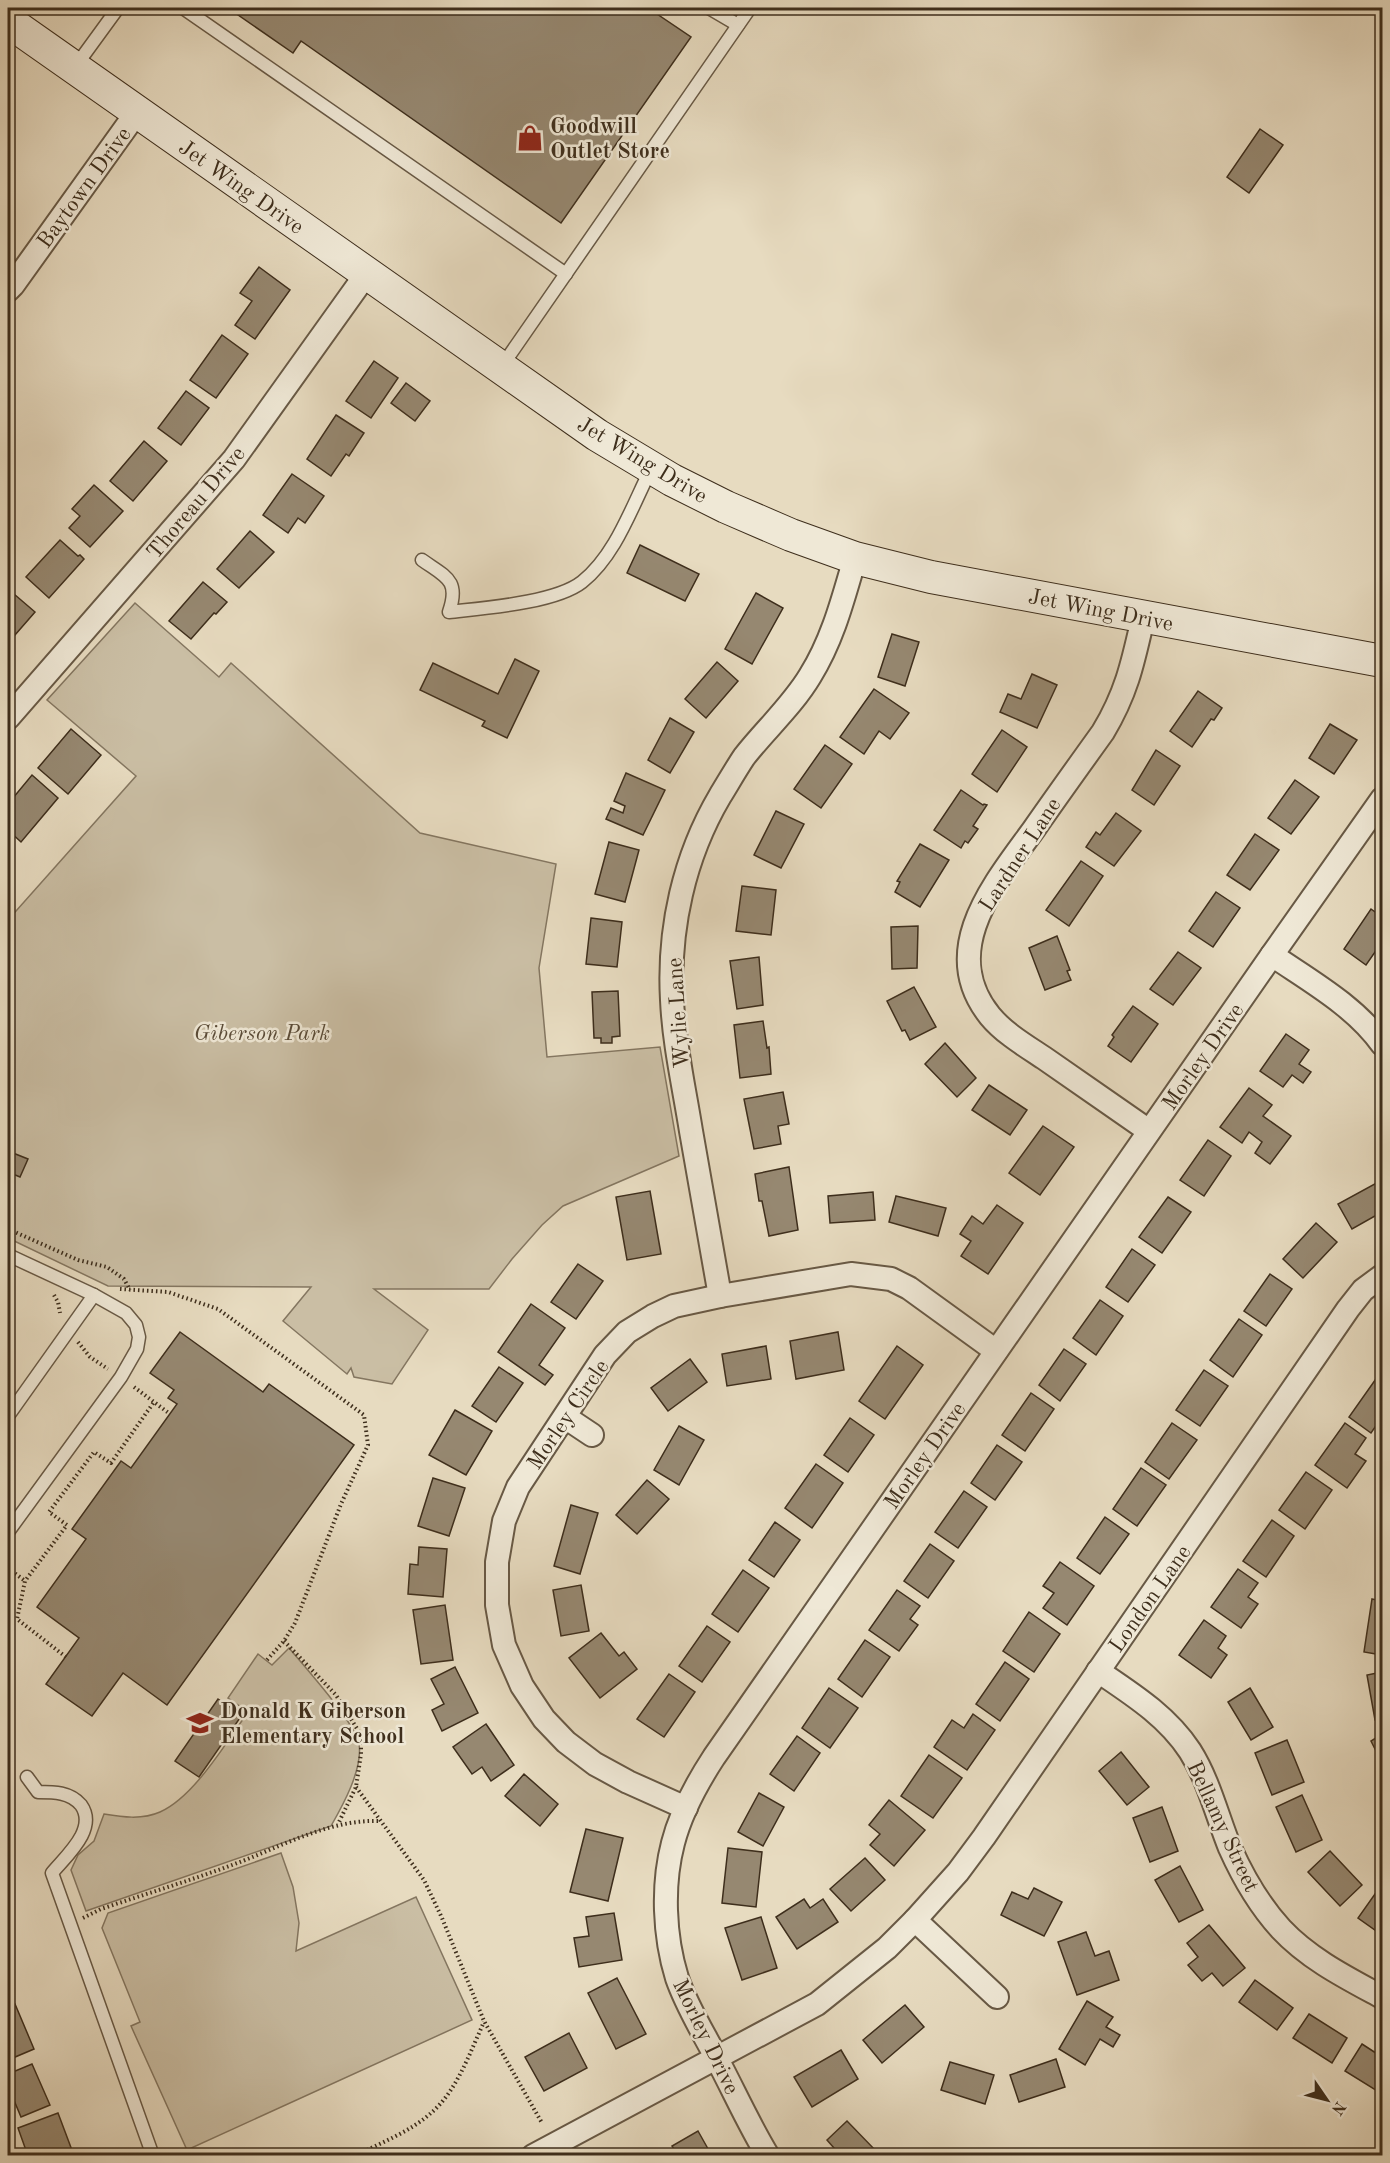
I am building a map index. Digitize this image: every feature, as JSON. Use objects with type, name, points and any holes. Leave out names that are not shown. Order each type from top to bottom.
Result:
[{"type":"main road","name":"Jet Wing Drive","points":[[8,21],[597,435],[672,480],[726,507],[791,535],[855,558],[931,577],[1383,661]]},
{"type":"street","name":"Baytown Drive","points":[[8,290],[137,112]]},
{"type":"street","name":"Thoreau Drive","points":[[8,718],[234,459],[368,273]]},
{"type":"street","name":"Wylie Lane","points":[[720,1296],[677,1051],[671,966],[677,913],[690,862],[719,797],[744,758],[809,679],[823,655],[836,625],[855,558]]},
{"type":"street","name":"Lardner Lane","points":[[1143,618],[1128,681],[1117,708],[1103,732],[980,908],[970,936],[968,961],[975,990],[990,1017],[1012,1036],[1149,1131]]},
{"type":"street","name":"Morley Drive","points":[[768,2156],[690,2011],[677,1977],[670,1948],[667,1880],[673,1843],[686,1808],[699,1780],[714,1756],[1383,799]]},
{"type":"street","points":[[1272,955],[1342,1004],[1364,1022],[1383,1044]]},
{"type":"street","name":"Morley Circle","points":[[686,1808],[628,1782],[595,1764],[566,1742],[544,1719],[522,1686],[504,1645],[497,1594],[497,1562],[504,1521],[518,1487],[606,1355],[627,1332],[652,1316],[675,1306],[851,1274],[891,1279],[909,1288],[996,1351]]},
{"type":"street","name":"London Lane","points":[[533,2156],[817,2004],[887,1948],[915,1920],[958,1872],[1348,1309],[1363,1290],[1383,1276]]},
{"type":"street","points":[[565,1417],[592,1435]]},
{"type":"street","name":"Bellamy Street","points":[[1098,1671],[1149,1705],[1190,1751],[1206,1780],[1230,1847],[1245,1880],[1281,1930],[1333,1970],[1383,1997]]},
{"type":"street","points":[[915,1920],[997,1997]]},
{"type":"lane","points":[[74,68],[118,8]]},
{"type":"lane","points":[[183,8],[566,274]]},
{"type":"lane","points":[[709,8],[738,25]]},
{"type":"lane","points":[[501,367],[750,8]]},
{"type":"lane","points":[[422,560],[450,579],[455,596],[449,612],[552,596],[581,583],[598,566],[615,540],[652,468]]},
{"type":"lane","points":[[8,1255],[94,1295],[126,1313],[136,1325],[139,1337],[137,1349],[121,1377],[8,1532]]},
{"type":"lane","points":[[8,1416],[94,1295]]},
{"type":"lane","points":[[27,1777],[38,1792],[57,1792],[75,1798],[85,1812],[87,1821],[84,1830],[52,1873],[153,2156]]},
{"type":"path","points":[[8,1229],[78,1260],[107,1267],[124,1279],[130,1290]]},
{"type":"path","points":[[113,1288],[168,1292],[218,1309],[364,1415],[368,1445],[341,1504],[295,1623],[284,1641],[266,1661]]},
{"type":"path","points":[[52,1293],[69,1330],[90,1357],[170,1414]]},
{"type":"path","points":[[66,1657],[17,1619],[25,1581],[67,1525],[50,1512],[94,1452],[111,1463],[154,1402]]},
{"type":"path","points":[[8,1568],[25,1581]]},
{"type":"path","points":[[284,1641],[336,1695],[361,1735],[361,1754],[356,1786],[338,1824]]},
{"type":"path","points":[[356,1786],[424,1880],[484,2021],[542,2123]]},
{"type":"path","points":[[83,1918],[101,1909],[231,1866],[338,1824],[361,1820],[380,1821]]},
{"type":"path","points":[[78,1907],[87,1929]]},
{"type":"path","points":[[355,2156],[414,2125],[433,2112],[451,2089],[484,2021]]},
{"type":"green space","name":"Giberson Park","points":[[135,603],[219,677],[231,663],[420,833],[556,864],[539,968],[547,1057],[660,1047],[679,1156],[563,1206],[542,1225],[489,1289],[374,1289],[428,1330],[392,1384],[354,1377],[351,1368],[347,1374],[283,1321],[311,1287],[108,1286],[8,1238],[8,920],[136,776],[47,700]]},
{"type":"green space","points":[[289,1648],[349,1723],[359,1744],[355,1775],[331,1826],[86,1911],[71,1870],[78,1855],[94,1841],[104,1814],[146,1816],[173,1805],[197,1782],[248,1712],[228,1698],[258,1654],[272,1665]]},
{"type":"green space","points":[[281,1853],[293,1887],[299,1923],[296,1951],[416,1897],[472,2020],[187,2150],[131,2026],[140,2022],[102,1928],[108,1913]]},
{"type":"building","name":"Goodwill Outlet Store","points":[[228,8],[648,8],[691,37],[561,223],[301,41],[293,53]]},
{"type":"building","points":[[1260,129],[1283,145],[1249,193],[1227,177]]},
{"type":"building","points":[[259,267],[290,290],[255,339],[235,325],[252,301],[240,293]]},
{"type":"building","points":[[222,335],[248,354],[216,398],[190,380]]},
{"type":"building","points":[[374,361],[398,378],[371,418],[346,401]]},
{"type":"building","points":[[406,383],[430,401],[415,421],[391,403]]},
{"type":"building","points":[[186,391],[209,408],[181,445],[158,428]]},
{"type":"building","points":[[336,415],[364,433],[349,456],[346,454],[331,476],[307,459]]},
{"type":"building","points":[[144,441],[167,461],[133,501],[110,481]]},
{"type":"building","points":[[292,474],[324,496],[305,523],[298,518],[288,533],[263,515]]},
{"type":"building","points":[[94,485],[123,511],[90,547],[69,528],[80,516],[72,509]]},
{"type":"building","points":[[250,531],[274,552],[239,588],[217,569]]},
{"type":"building","points":[[60,540],[84,559],[49,598],[26,577]]},
{"type":"building","points":[[640,545],[699,574],[685,601],[627,573]]},
{"type":"building","points":[[203,582],[227,602],[191,639],[169,621]]},
{"type":"building","points":[[756,593],[783,608],[752,664],[725,649]]},
{"type":"building","points":[[14,594],[35,612],[8,643],[8,601]]},
{"type":"building","points":[[892,634],[919,642],[905,686],[878,677]]},
{"type":"building","points":[[515,659],[539,671],[507,738],[482,726],[485,721],[420,690],[433,663],[498,694]]},
{"type":"building","points":[[717,662],[738,681],[706,718],[685,699]]},
{"type":"building","points":[[1032,674],[1057,685],[1037,728],[1000,712],[1008,694],[1021,699]]},
{"type":"building","points":[[874,689],[909,713],[890,739],[879,731],[864,754],[840,737]]},
{"type":"building","points":[[1198,691],[1222,708],[1214,720],[1211,719],[1192,747],[1170,731]]},
{"type":"building","points":[[670,718],[694,732],[670,773],[648,760]]},
{"type":"building","points":[[1330,724],[1357,740],[1334,774],[1309,758]]},
{"type":"building","points":[[71,729],[101,755],[68,794],[38,768]]},
{"type":"building","points":[[1002,730],[1027,747],[997,792],[972,774]]},
{"type":"building","points":[[825,745],[852,764],[821,808],[794,789]]},
{"type":"building","points":[[1156,750],[1180,766],[1154,805],[1132,790]]},
{"type":"building","points":[[626,773],[665,790],[643,835],[606,819],[611,808],[623,813],[625,806],[614,801]]},
{"type":"building","points":[[32,775],[58,798],[21,842],[8,830],[8,804]]},
{"type":"building","points":[[1295,780],[1319,797],[1291,834],[1268,818]]},
{"type":"building","points":[[961,790],[983,805],[987,805],[973,826],[978,829],[968,843],[965,841],[961,848],[934,830]]},
{"type":"building","points":[[776,811],[804,824],[781,868],[754,855]]},
{"type":"building","points":[[1116,813],[1141,831],[1114,866],[1086,847],[1096,832],[1100,835]]},
{"type":"building","points":[[1255,834],[1279,850],[1250,890],[1227,875]]},
{"type":"building","points":[[609,842],[639,850],[625,902],[595,894]]},
{"type":"building","points":[[920,844],[949,860],[920,907],[895,892],[900,882],[897,881]]},
{"type":"building","points":[[1081,861],[1103,876],[1069,926],[1046,910]]},
{"type":"building","points":[[742,886],[776,890],[771,935],[736,931]]},
{"type":"building","points":[[1216,892],[1240,908],[1213,947],[1189,931]]},
{"type":"building","points":[[1371,909],[1382,917],[1382,942],[1366,965],[1344,949]]},
{"type":"building","points":[[591,918],[622,922],[617,967],[586,964]]},
{"type":"building","points":[[918,926],[917,968],[892,969],[891,927]]},
{"type":"building","points":[[1057,936],[1070,970],[1067,971],[1071,980],[1045,990],[1029,948]]},
{"type":"building","points":[[1178,952],[1201,968],[1173,1005],[1150,989]]},
{"type":"building","points":[[759,957],[763,1005],[737,1009],[730,961]]},
{"type":"building","points":[[914,987],[936,1027],[910,1040],[905,1030],[902,1031],[887,1001]]},
{"type":"building","points":[[618,991],[620,1036],[612,1037],[612,1043],[601,1043],[601,1038],[594,1038],[592,992]]},
{"type":"building","points":[[1133,1006],[1158,1024],[1131,1062],[1108,1046],[1114,1037],[1112,1035]]},
{"type":"building","points":[[763,1021],[767,1048],[769,1047],[771,1074],[740,1078],[734,1025]]},
{"type":"building","points":[[1286,1034],[1309,1050],[1299,1064],[1311,1072],[1303,1083],[1292,1075],[1283,1087],[1260,1071]]},
{"type":"building","points":[[945,1043],[976,1078],[957,1097],[925,1064]]},
{"type":"building","points":[[989,1085],[1027,1110],[1010,1135],[972,1110]]},
{"type":"building","points":[[1249,1088],[1272,1105],[1263,1116],[1291,1136],[1270,1164],[1255,1153],[1262,1142],[1249,1132],[1242,1143],[1220,1127]]},
{"type":"building","points":[[783,1092],[789,1124],[778,1126],[781,1144],[754,1149],[744,1099]]},
{"type":"building","points":[[1043,1126],[1074,1147],[1040,1195],[1009,1173]]},
{"type":"building","points":[[1208,1140],[1231,1156],[1204,1196],[1180,1180]]},
{"type":"building","points":[[8,1151],[28,1159],[20,1177],[8,1172]]},
{"type":"building","points":[[789,1167],[798,1230],[769,1236],[762,1201],[759,1201],[755,1174]]},
{"type":"building","points":[[1382,1180],[1382,1212],[1352,1229],[1338,1204]]},
{"type":"building","points":[[650,1191],[661,1254],[627,1260],[616,1197]]},
{"type":"building","points":[[873,1192],[875,1220],[830,1223],[828,1196]]},
{"type":"building","points":[[896,1196],[946,1208],[938,1236],[889,1222]]},
{"type":"building","points":[[1168,1197],[1191,1212],[1162,1253],[1139,1237]]},
{"type":"building","points":[[997,1205],[1023,1223],[988,1274],[961,1256],[971,1241],[960,1234],[972,1216],[983,1224]]},
{"type":"building","points":[[1316,1223],[1337,1242],[1303,1278],[1283,1259]]},
{"type":"building","points":[[1132,1249],[1155,1265],[1128,1302],[1106,1287]]},
{"type":"building","points":[[578,1264],[603,1281],[576,1319],[551,1302]]},
{"type":"building","points":[[1270,1274],[1292,1289],[1266,1326],[1244,1311]]},
{"type":"building","points":[[1100,1300],[1123,1316],[1096,1355],[1073,1338]]},
{"type":"building","points":[[531,1304],[565,1328],[539,1365],[553,1375],[545,1385],[498,1352]]},
{"type":"building","points":[[1239,1319],[1262,1335],[1233,1377],[1210,1360]]},
{"type":"building","points":[[180,1332],[263,1392],[269,1384],[354,1445],[167,1705],[123,1673],[92,1716],[46,1684],[79,1638],[37,1607],[86,1539],[72,1529],[121,1461],[131,1468],[177,1404],[168,1398],[174,1390],[150,1373]]},
{"type":"building","points":[[838,1332],[844,1370],[796,1379],[790,1341]]},
{"type":"building","points":[[766,1346],[771,1379],[727,1386],[722,1354]]},
{"type":"building","points":[[897,1346],[923,1365],[885,1419],[859,1401]]},
{"type":"building","points":[[1064,1349],[1086,1364],[1060,1401],[1039,1385]]},
{"type":"building","points":[[690,1359],[707,1382],[668,1411],[651,1388]]},
{"type":"building","points":[[499,1367],[523,1383],[496,1422],[472,1406]]},
{"type":"building","points":[[1204,1370],[1228,1386],[1200,1426],[1176,1410]]},
{"type":"building","points":[[1378,1376],[1382,1380],[1382,1417],[1371,1433],[1349,1417]]},
{"type":"building","points":[[1031,1393],[1054,1409],[1025,1451],[1002,1435]]},
{"type":"building","points":[[455,1410],[492,1431],[466,1475],[429,1455]]},
{"type":"building","points":[[850,1418],[874,1435],[848,1472],[824,1455]]},
{"type":"building","points":[[1172,1423],[1197,1440],[1169,1479],[1145,1462]]},
{"type":"building","points":[[1345,1423],[1366,1438],[1355,1454],[1366,1461],[1347,1488],[1315,1465]]},
{"type":"building","points":[[679,1426],[704,1440],[679,1485],[654,1470]]},
{"type":"building","points":[[997,1445],[1022,1462],[995,1500],[971,1483]]},
{"type":"building","points":[[816,1464],[843,1483],[812,1528],[785,1508]]},
{"type":"building","points":[[1141,1468],[1166,1485],[1137,1526],[1113,1509]]},
{"type":"building","points":[[1306,1472],[1332,1490],[1305,1529],[1279,1510]]},
{"type":"building","points":[[433,1478],[465,1488],[449,1536],[418,1526]]},
{"type":"building","points":[[647,1480],[669,1499],[637,1534],[616,1515]]},
{"type":"building","points":[[964,1491],[987,1507],[958,1548],[935,1532]]},
{"type":"building","points":[[571,1505],[598,1513],[580,1574],[554,1566]]},
{"type":"building","points":[[1105,1517],[1129,1534],[1100,1574],[1077,1558]]},
{"type":"building","points":[[1272,1520],[1294,1536],[1266,1577],[1243,1561]]},
{"type":"building","points":[[775,1522],[800,1540],[774,1577],[749,1560]]},
{"type":"building","points":[[930,1544],[954,1561],[928,1598],[904,1581]]},
{"type":"building","points":[[419,1547],[447,1549],[443,1597],[408,1594],[410,1564],[418,1565]]},
{"type":"building","points":[[1060,1562],[1094,1586],[1067,1625],[1043,1608],[1054,1593],[1043,1586]]},
{"type":"building","points":[[1238,1569],[1258,1583],[1248,1597],[1258,1604],[1241,1628],[1211,1607]]},
{"type":"building","points":[[743,1570],[769,1588],[738,1632],[712,1614]]},
{"type":"building","points":[[581,1585],[589,1631],[561,1636],[553,1590]]},
{"type":"building","points":[[897,1590],[920,1606],[910,1619],[918,1625],[899,1651],[869,1630]]},
{"type":"building","points":[[1372,1599],[1382,1601],[1382,1655],[1364,1652]]},
{"type":"building","points":[[445,1605],[453,1660],[421,1664],[413,1610]]},
{"type":"building","points":[[1029,1612],[1060,1634],[1034,1672],[1003,1651]]},
{"type":"building","points":[[1204,1620],[1226,1636],[1218,1648],[1227,1655],[1211,1678],[1179,1655]]},
{"type":"building","points":[[707,1626],[730,1642],[702,1682],[679,1666]]},
{"type":"building","points":[[601,1633],[619,1656],[624,1652],[637,1669],[600,1698],[569,1658]]},
{"type":"building","points":[[865,1640],[890,1657],[862,1697],[838,1679]]},
{"type":"building","points":[[1005,1662],[1029,1679],[1000,1721],[976,1704]]},
{"type":"building","points":[[455,1667],[478,1713],[442,1731],[432,1710],[444,1704],[431,1679]]},
{"type":"building","points":[[1382,1672],[1382,1719],[1375,1720],[1367,1675]]},
{"type":"building","points":[[669,1674],[695,1692],[664,1737],[637,1719]]},
{"type":"building","points":[[829,1688],[858,1708],[830,1748],[802,1728]]},
{"type":"building","points":[[1250,1688],[1273,1727],[1251,1740],[1228,1702]]},
{"type":"building","points":[[218,1699],[242,1715],[199,1777],[175,1761]]},
{"type":"building","points":[[973,1714],[995,1730],[967,1770],[934,1747],[952,1720],[964,1728]]},
{"type":"building","points":[[486,1724],[514,1765],[491,1781],[482,1767],[472,1774],[453,1747]]},
{"type":"building","points":[[1382,1734],[1382,1763],[1371,1741]]},
{"type":"building","points":[[797,1736],[820,1753],[794,1791],[770,1774]]},
{"type":"building","points":[[1287,1740],[1304,1782],[1272,1795],[1255,1753]]},
{"type":"building","points":[[1121,1752],[1149,1787],[1127,1805],[1099,1771]]},
{"type":"building","points":[[929,1755],[962,1778],[933,1818],[901,1796]]},
{"type":"building","points":[[524,1774],[558,1804],[540,1826],[505,1796]]},
{"type":"building","points":[[759,1793],[784,1807],[763,1846],[738,1832]]},
{"type":"building","points":[[1302,1795],[1322,1840],[1296,1852],[1276,1807]]},
{"type":"building","points":[[889,1800],[925,1830],[894,1866],[870,1845],[880,1834],[869,1825]]},
{"type":"building","points":[[1162,1807],[1178,1851],[1150,1862],[1133,1818]]},
{"type":"building","points":[[586,1829],[623,1838],[608,1901],[570,1892]]},
{"type":"building","points":[[728,1848],[762,1852],[756,1907],[722,1903]]},
{"type":"building","points":[[1330,1851],[1362,1885],[1340,1906],[1308,1872]]},
{"type":"building","points":[[865,1858],[885,1880],[851,1911],[830,1889]]},
{"type":"building","points":[[1180,1866],[1203,1910],[1179,1922],[1155,1880]]},
{"type":"building","points":[[1034,1888],[1062,1902],[1044,1936],[1001,1915],[1012,1892],[1028,1899]]},
{"type":"building","points":[[1375,1894],[1382,1898],[1382,1935],[1358,1918]]},
{"type":"building","points":[[804,1899],[810,1908],[823,1899],[838,1922],[797,1949],[776,1917]]},
{"type":"building","points":[[614,1913],[622,1960],[579,1967],[574,1938],[589,1936],[586,1917]]},
{"type":"building","points":[[761,1917],[777,1968],[742,1980],[725,1928]]},
{"type":"building","points":[[1209,1925],[1245,1968],[1223,1986],[1212,1973],[1202,1981],[1188,1965],[1198,1957],[1187,1943]]},
{"type":"building","points":[[1086,1932],[1095,1956],[1109,1951],[1119,1980],[1077,1995],[1058,1942]]},
{"type":"building","points":[[617,1978],[646,2034],[616,2049],[588,1993]]},
{"type":"building","points":[[1255,1980],[1293,2008],[1277,2030],[1239,2002]]},
{"type":"building","points":[[1087,2001],[1113,2017],[1106,2027],[1120,2035],[1113,2047],[1100,2039],[1085,2065],[1059,2049]]},
{"type":"building","points":[[15,2004],[34,2049],[8,2060],[8,2008]]},
{"type":"building","points":[[905,2005],[924,2027],[882,2063],[863,2040]]},
{"type":"building","points":[[1309,2014],[1347,2038],[1332,2063],[1293,2038]]},
{"type":"building","points":[[569,2033],[587,2068],[544,2091],[525,2057]]},
{"type":"building","points":[[1362,2044],[1382,2057],[1382,2094],[1345,2071]]},
{"type":"building","points":[[841,2050],[858,2079],[812,2107],[794,2077]]},
{"type":"building","points":[[1056,2059],[1065,2087],[1019,2102],[1010,2075]]},
{"type":"building","points":[[950,2062],[994,2075],[985,2104],[941,2090]]},
{"type":"building","points":[[32,2064],[50,2105],[21,2117],[8,2086],[8,2074]]},
{"type":"building","points":[[58,2113],[73,2153],[67,2156],[28,2156],[18,2128]]},
{"type":"building","points":[[847,2121],[878,2153],[876,2156],[841,2156],[827,2140]]},
{"type":"building","points":[[698,2131],[712,2156],[678,2156],[672,2146]]},
{"type":"building","points":[[1214,2152],[1237,2156],[1213,2156]]},
{"type":"place","name":"Goodwill Outlet Store","points":[[530,138]]},
{"type":"place","name":"Donald K Giberson Elementary School","points":[[200,1723]]}]
